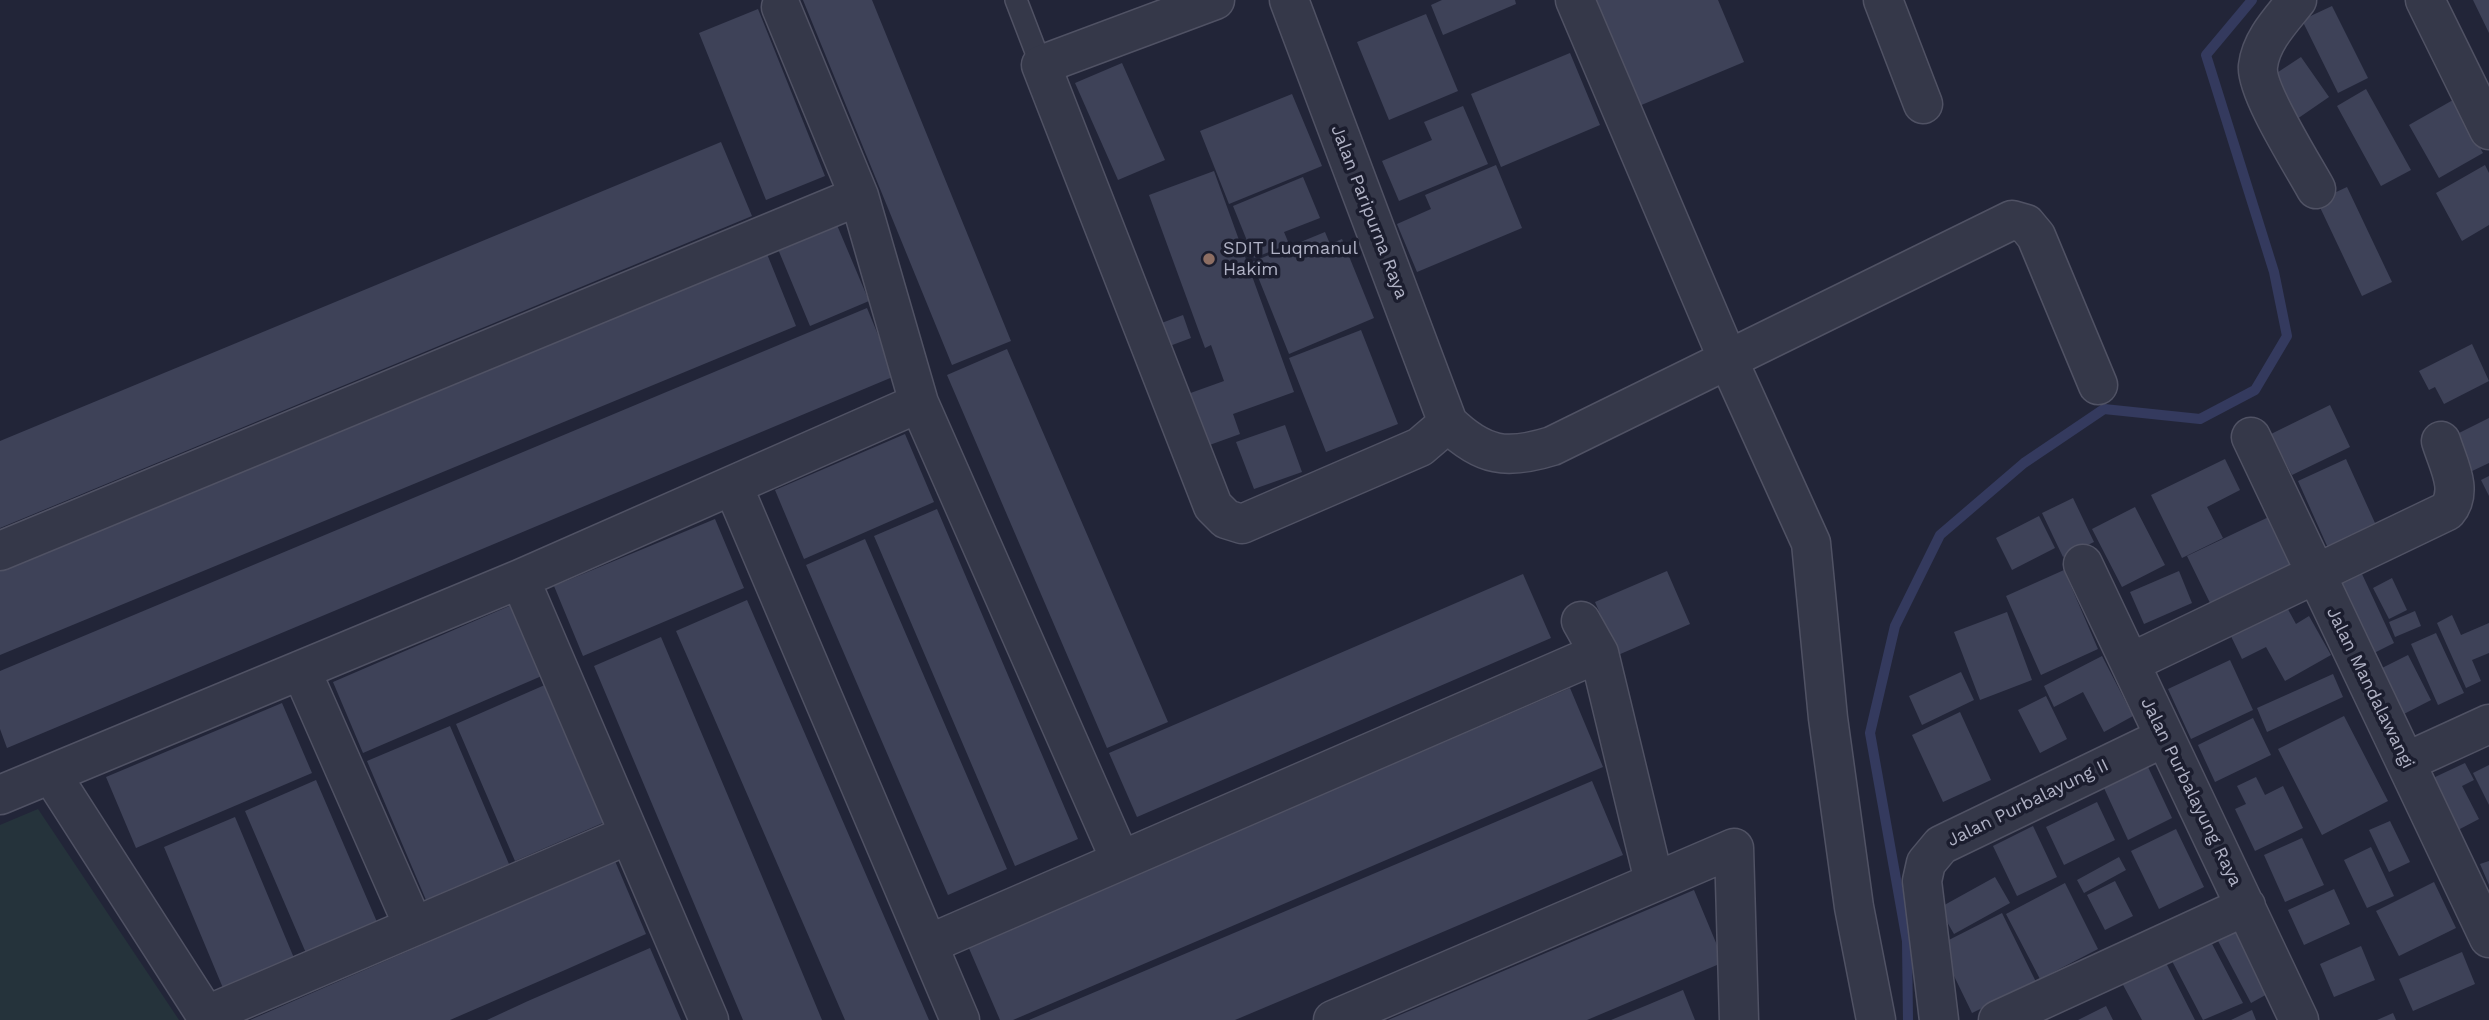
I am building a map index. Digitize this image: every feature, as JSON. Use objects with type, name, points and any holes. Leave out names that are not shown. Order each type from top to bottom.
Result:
[{"type":"street","points":[[1215,0],[1041,65],[1213,506],[1220,514],[1242,524],[1420,447],[1448,423],[1465,440],[1491,452],[1529,454],[1552,446],[1729,362],[2012,220],[2026,224],[2036,236],[2098,385]]},
{"type":"street","name":"Jalan Paripurna Raya","points":[[1289,0],[1448,423]]},
{"type":"street","points":[[1576,0],[1729,362],[1815,557],[1824,691],[1854,907],[1876,1020]]},
{"type":"street","points":[[1883,0],[1923,104]]},
{"type":"street","points":[[2297,0],[2268,38],[2258,66],[2262,88],[2316,189]]},
{"type":"street","points":[[2425,0],[2475,66],[2489,131]]},
{"type":"street","points":[[781,7],[859,196],[919,403],[1120,859]]},
{"type":"street","points":[[0,551],[859,196]]},
{"type":"street","points":[[0,795],[520,579],[919,403]]},
{"type":"street","name":"Jalan Mandalawangi","points":[[2251,437],[2489,938]]},
{"type":"street","points":[[2130,663],[2447,511],[2454,502],[2456,490],[2441,441]]},
{"type":"street","points":[[733,485],[960,1020]]},
{"type":"street","name":"Jalan Purbalayung Raya","points":[[2082,564],[2299,1020]]},
{"type":"street","points":[[520,579],[709,1020]]},
{"type":"street","points":[[929,944],[1120,859],[1590,637],[1654,881]]},
{"type":"street","points":[[301,670],[413,926]]},
{"type":"street","points":[[2406,762],[2489,724]]},
{"type":"street","name":"Jalan Purbalayung II","points":[[1939,1020],[1922,881],[1926,863],[1941,845],[2165,737]]},
{"type":"street","points":[[51,774],[208,1017],[628,835]]},
{"type":"street","points":[[1333,1020],[1734,848],[1739,1020]]},
{"type":"street","points":[[1997,1020],[2246,906]]},
{"type":"lane","points":[[1016,0],[1041,65]]},
{"type":"shaded area","points":[[38,809],[179,1020],[0,1020],[0,825]]},
{"type":"building","points":[[803,0],[872,0],[1011,341],[952,365]]},
{"type":"building","points":[[1442,0],[1515,0],[1516,4],[1443,35],[1431,5]]},
{"type":"building","points":[[1594,0],[1718,0],[1744,62],[1639,106]]},
{"type":"building","points":[[2473,0],[2489,0],[2489,33]]},
{"type":"building","points":[[2332,6],[2368,78],[2338,93],[2302,20]]},
{"type":"building","points":[[758,9],[825,176],[766,200],[699,33]]},
{"type":"building","points":[[1426,14],[1458,91],[1389,120],[1357,42]]},
{"type":"building","points":[[1570,53],[1600,125],[1501,167],[1471,94]]},
{"type":"building","points":[[2301,57],[2329,97],[2297,119],[2269,78]]},
{"type":"building","points":[[1122,63],[1165,160],[1118,180],[1075,83]]},
{"type":"building","points":[[2366,89],[2411,170],[2381,186],[2337,106]]},
{"type":"building","points":[[1292,94],[1322,166],[1229,204],[1200,131]]},
{"type":"building","points":[[2453,100],[2483,153],[2439,178],[2409,125]]},
{"type":"building","points":[[1463,106],[1488,164],[1399,201],[1382,161],[1432,140],[1424,122]]},
{"type":"building","points":[[721,142],[752,216],[0,528],[0,441]]},
{"type":"building","points":[[1496,165],[1522,228],[1417,272],[1397,224],[1431,209],[1425,195]]},
{"type":"building","points":[[2485,165],[2489,173],[2489,225],[2462,241],[2436,193]]},
{"type":"building","name":"SDIT Luqmanul Hakim","points":[[1214,171],[1294,392],[1233,414],[1240,434],[1204,447],[1185,395],[1224,381],[1211,345],[1205,348],[1149,195]]},
{"type":"building","points":[[1303,177],[1320,218],[1284,232],[1289,244],[1254,258],[1233,206]]},
{"type":"building","points":[[2347,187],[2392,282],[2362,296],[2317,201]]},
{"type":"building","points":[[834,218],[869,301],[810,326],[775,242]]},
{"type":"building","points":[[1325,232],[1330,244],[1342,239],[1374,318],[1289,354],[1252,262]]},
{"type":"building","points":[[763,244],[796,326],[0,655],[0,561]]},
{"type":"building","points":[[867,308],[895,376],[7,748],[0,729],[0,671]]},
{"type":"building","points":[[1183,315],[1191,338],[1167,347],[1159,324]]},
{"type":"building","points":[[1361,330],[1398,424],[1326,452],[1289,358]]},
{"type":"building","points":[[2472,344],[2489,381],[2444,404],[2435,387],[2429,390],[2419,371]]},
{"type":"building","points":[[1007,349],[1168,722],[1107,748],[947,375]]},
{"type":"building","points":[[2330,405],[2350,447],[2292,475],[2271,434]]},
{"type":"building","points":[[2489,418],[2489,463],[2470,472],[2453,436]]},
{"type":"building","points":[[1285,425],[1302,472],[1254,489],[1236,442]]},
{"type":"building","points":[[905,434],[934,502],[804,559],[775,490]]},
{"type":"building","points":[[2225,459],[2240,490],[2207,507],[2223,538],[2182,558],[2151,495]]},
{"type":"building","points":[[2346,459],[2380,534],[2332,557],[2298,481]]},
{"type":"building","points":[[2489,476],[2489,496],[2481,480]]},
{"type":"building","points":[[2073,498],[2094,542],[2063,557],[2042,513]]},
{"type":"building","points":[[2135,507],[2165,565],[2122,587],[2092,529]]},
{"type":"building","points":[[937,509],[1078,839],[1015,866],[874,536]]},
{"type":"building","points":[[2275,514],[2299,565],[2212,607],[2187,556]]},
{"type":"building","points":[[2039,516],[2055,548],[2012,570],[1996,538]]},
{"type":"building","points":[[715,519],[744,588],[583,656],[554,586]]},
{"type":"building","points":[[865,539],[1007,869],[948,895],[806,565]]},
{"type":"building","points":[[2064,570],[2098,649],[2041,675],[2006,596]]},
{"type":"building","points":[[1667,571],[1690,624],[1618,655],[1595,602]]},
{"type":"building","points":[[2179,571],[2192,603],[2144,624],[2130,592]]},
{"type":"building","points":[[1523,574],[1551,638],[1137,817],[1109,753]]},
{"type":"building","points":[[2362,574],[2394,643],[2368,656],[2335,587]]},
{"type":"building","points":[[2392,578],[2407,610],[2389,619],[2373,588]]},
{"type":"building","points":[[747,600],[929,1020],[845,1020],[676,631]]},
{"type":"building","points":[[2284,602],[2296,624],[2309,616],[2331,655],[2285,681],[2266,647],[2242,659],[2228,630]]},
{"type":"building","points":[[514,604],[544,675],[363,753],[333,682]]},
{"type":"building","points":[[2415,611],[2421,626],[2395,637],[2389,622]]},
{"type":"building","points":[[2007,612],[2032,680],[1980,700],[1954,632]]},
{"type":"building","points":[[2452,615],[2461,635],[2489,623],[2489,653],[2472,660],[2481,681],[2466,688],[2437,623]]},
{"type":"building","points":[[2436,633],[2464,693],[2438,705],[2411,644]]},
{"type":"building","points":[[661,637],[822,1020],[743,1020],[594,666]]},
{"type":"building","points":[[2408,655],[2431,700],[2402,715],[2380,669]]},
{"type":"building","points":[[2102,656],[2133,716],[2104,732],[2083,692],[2054,707],[2044,686]]},
{"type":"building","points":[[2230,660],[2253,710],[2191,739],[2168,689]]},
{"type":"building","points":[[1961,672],[1974,700],[1922,725],[1909,696]]},
{"type":"building","points":[[2333,674],[2343,697],[2267,732],[2257,708]]},
{"type":"building","points":[[547,684],[605,822],[515,861],[456,724]]},
{"type":"building","points":[[1570,688],[1603,767],[1013,1020],[1000,1020],[968,946]]},
{"type":"building","points":[[2046,696],[2067,739],[2040,753],[2018,710]]},
{"type":"building","points":[[282,703],[312,773],[136,848],[106,777]]},
{"type":"building","points":[[1960,712],[1991,780],[1943,802],[1912,735]]},
{"type":"building","points":[[2344,716],[2388,801],[2322,835],[2278,749]]},
{"type":"building","points":[[2253,718],[2271,755],[2215,782],[2198,745]]},
{"type":"building","points":[[450,726],[509,864],[426,900],[367,761]]},
{"type":"building","points":[[2465,763],[2474,780],[2462,786],[2479,819],[2458,830],[2433,778]]},
{"type":"building","points":[[2489,765],[2489,805],[2473,773]]},
{"type":"building","points":[[2148,767],[2172,818],[2128,840],[2104,788]]},
{"type":"building","points":[[2256,777],[2265,795],[2283,786],[2303,828],[2255,851],[2235,809],[2246,804],[2237,786]]},
{"type":"building","points":[[316,780],[377,922],[306,953],[245,811]]},
{"type":"building","points":[[1592,781],[1623,855],[1356,969],[1235,1020],[1029,1020]]},
{"type":"building","points":[[2097,802],[2115,840],[2064,865],[2046,827]]},
{"type":"building","points":[[235,817],[294,958],[223,988],[164,847]]},
{"type":"building","points":[[2390,821],[2410,862],[2389,872],[2369,830]]},
{"type":"building","points":[[2033,826],[2057,877],[2017,896],[1993,846]]},
{"type":"building","points":[[2176,829],[2204,887],[2159,909],[2131,851]]},
{"type":"building","points":[[2302,838],[2324,885],[2285,902],[2264,855]]},
{"type":"building","points":[[2371,847],[2394,896],[2367,908],[2344,860]]},
{"type":"building","points":[[2119,857],[2126,870],[2084,893],[2077,880]]},
{"type":"building","points":[[615,861],[646,934],[565,970],[450,1020],[250,1020]]},
{"type":"building","points":[[2489,861],[2489,885],[2480,864]]},
{"type":"building","points":[[1995,877],[2010,903],[1954,934],[1939,908]]},
{"type":"building","points":[[2115,881],[2133,916],[2105,930],[2087,895]]},
{"type":"building","points":[[2434,882],[2456,928],[2399,956],[2376,911]]},
{"type":"building","points":[[2065,883],[2098,949],[2040,979],[2006,914]]},
{"type":"building","points":[[2334,889],[2350,924],[2304,945],[2288,910]]},
{"type":"building","points":[[1694,890],[1724,962],[1587,1020],[1388,1020]]},
{"type":"building","points":[[2002,913],[2036,982],[1972,1013],[1939,945]]},
{"type":"building","points":[[2238,928],[2271,992],[2251,1003],[2217,939]]},
{"type":"building","points":[[2210,940],[2243,1003],[2203,1020],[2172,961]]},
{"type":"building","points":[[2361,946],[2375,980],[2334,997],[2320,964]]},
{"type":"building","points":[[650,948],[681,1020],[487,1020],[528,1001]]},
{"type":"building","points":[[2462,952],[2475,984],[2413,1011],[2399,979]]},
{"type":"building","points":[[2165,961],[2195,1020],[2142,1020],[2122,983]]},
{"type":"building","points":[[1683,990],[1695,1020],[1611,1020],[1645,1006]]},
{"type":"building","points":[[2106,1006],[2113,1020],[2078,1020]]},
{"type":"building","points":[[2252,1010],[2256,1020],[2231,1020]]},
{"type":"building","points":[[2393,1013],[2396,1020],[2377,1020]]},
{"type":"waterway","points":[[1908,1020],[1907,941],[1870,733],[1895,626],[1940,535],[2024,463],[2104,409],[2200,419],[2255,390],[2287,336],[2274,272],[2206,55],[2252,0]]},
{"type":"place","name":"SDIT Luqmanul Hakim","points":[[1209,259]]}]
